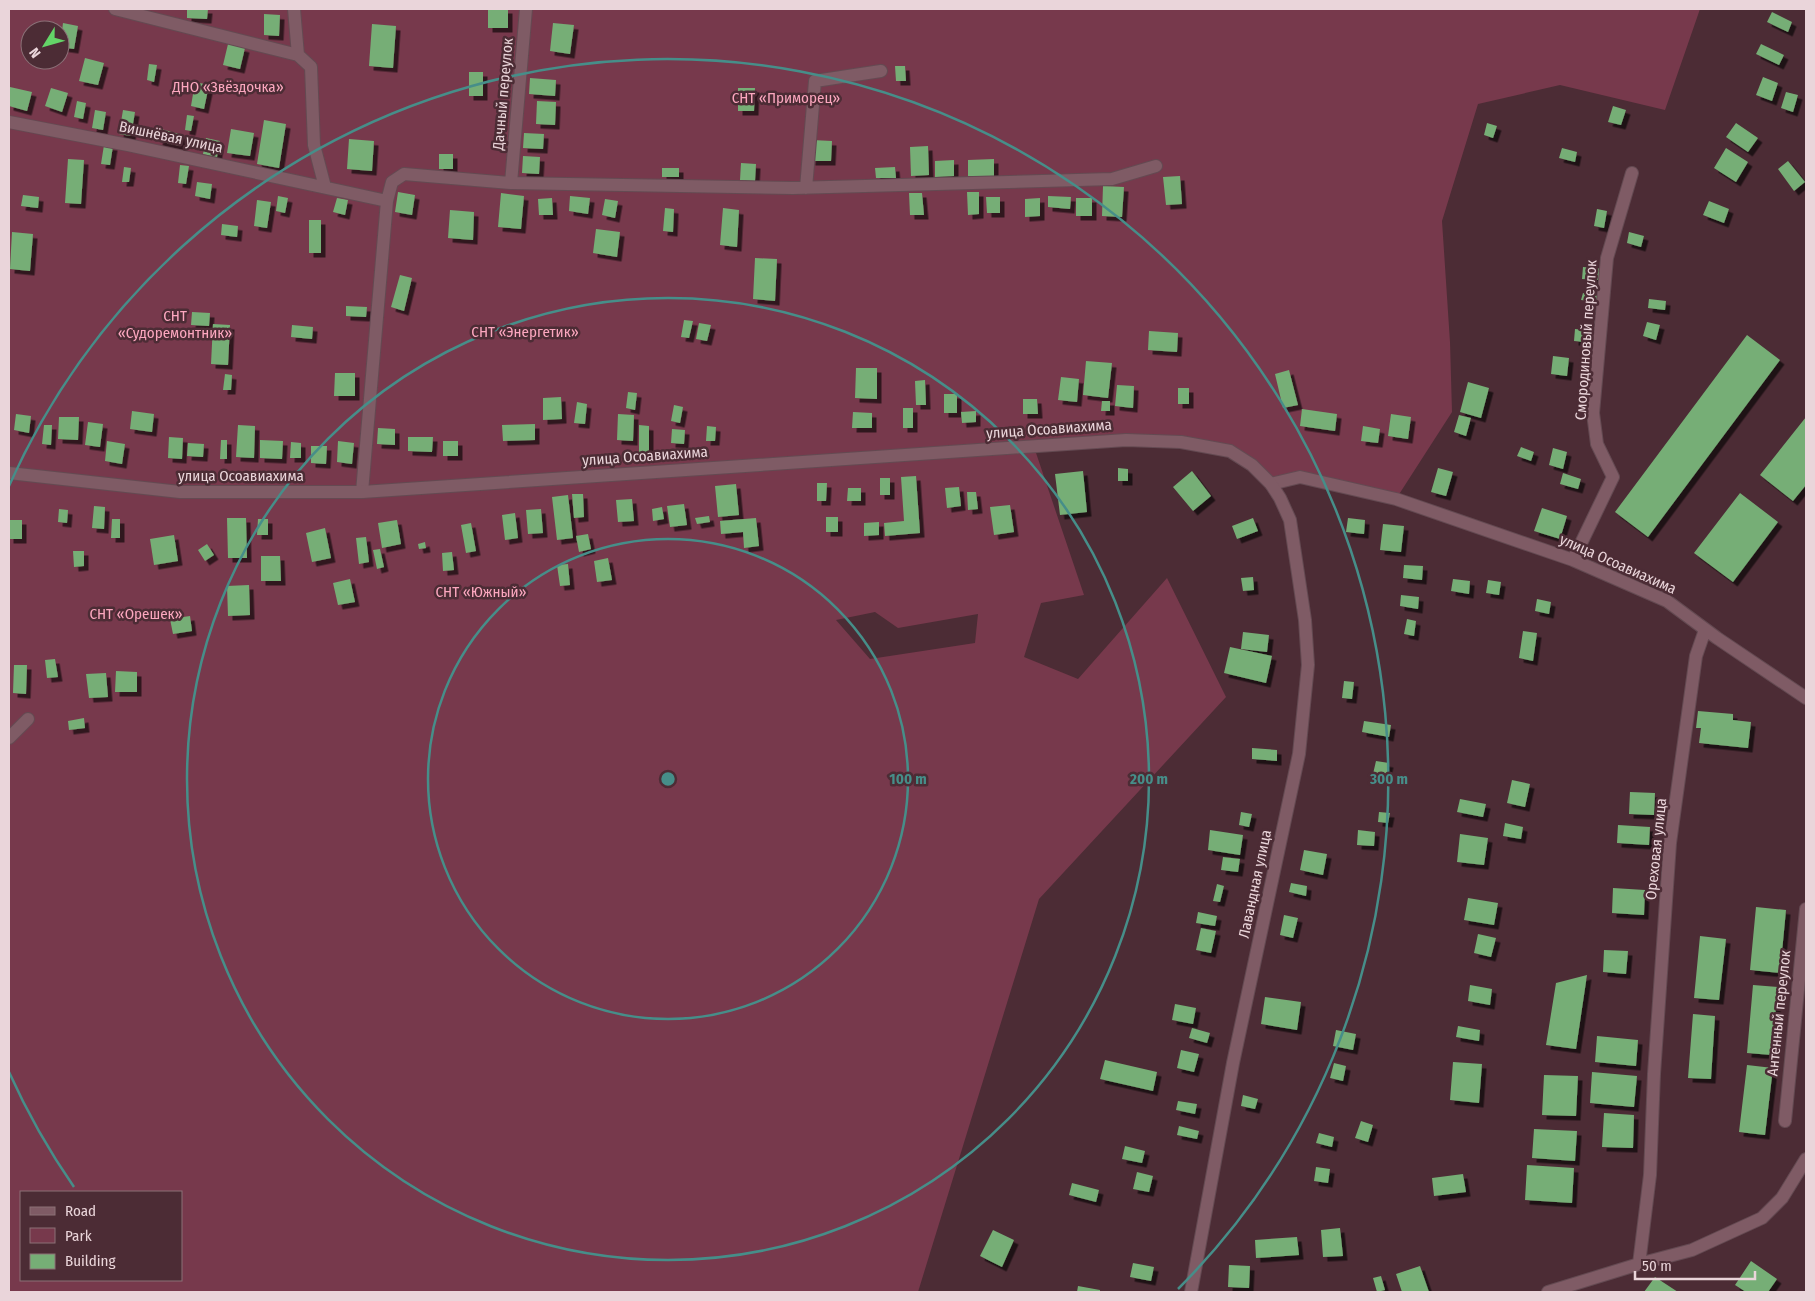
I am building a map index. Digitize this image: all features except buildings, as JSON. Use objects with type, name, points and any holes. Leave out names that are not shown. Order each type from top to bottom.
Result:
[{"type":"street","points":[[115,9],[298,55],[311,67],[314,145],[325,187]]},
{"type":"street","points":[[294,9],[298,55]]},
{"type":"street","name":"Дачный переулок","points":[[511,183],[526,9]]},
{"type":"street","points":[[806,188],[815,80],[880,71]]},
{"type":"street","name":"Вишнёвая улица","points":[[9,122],[128,145],[387,202]]},
{"type":"street","points":[[362,492],[387,202],[392,182],[404,174],[511,183],[806,188],[1112,179],[1156,166]]},
{"type":"street","name":"Смородиновый переулок","points":[[1573,560],[1613,477],[1597,444],[1593,413],[1608,258],[1632,173]]},
{"type":"street","name":"улица Осоавиахима","points":[[9,473],[180,492],[362,492],[1126,440],[1181,442],[1230,451],[1252,465],[1271,484],[1300,477],[1396,499],[1573,560],[1667,601],[1705,630],[1806,698]]},
{"type":"street","name":"Лавандная улица","points":[[1191,1292],[1233,1063],[1299,754],[1305,706],[1308,665],[1305,620],[1296,550],[1290,520],[1271,484]]},
{"type":"street","name":"Ореховая улица","points":[[1638,1264],[1650,1175],[1654,1074],[1670,843],[1696,656],[1705,630]]},
{"type":"street","points":[[9,738],[28,719]]},
{"type":"street","name":"Антенный переулок","points":[[1785,1121],[1806,909]]},
{"type":"street","points":[[1548,1292],[1638,1264],[1692,1250],[1762,1218],[1782,1198],[1806,1159]]},
{"type":"green space","points":[[9,9],[1700,9],[1665,110],[1560,85],[1478,104],[1442,221],[1450,342],[1452,412],[1396,499],[1300,477],[1271,484],[1231,451],[1181,442],[1034,447],[1084,595],[1041,603],[1024,657],[1078,679],[1167,578],[1226,697],[1039,899],[918,1292],[9,1292]],"holes":[[[875,612],[898,628],[978,614],[975,643],[870,659],[836,620]]]},
{"type":"park label","name":"ДНО «Звёздочка»","points":[[228,87]]},
{"type":"park label","name":"СНТ «Приморец»","points":[[786,98]]},
{"type":"park label","name":"СНТ «Судоремонтник»","points":[[175,324]]},
{"type":"park label","name":"СНТ «Энергетик»","points":[[525,332]]},
{"type":"park label","name":"СНТ «Южный»","points":[[481,592]]},
{"type":"park label","name":"СНТ «Орешек»","points":[[136,614]]}]
